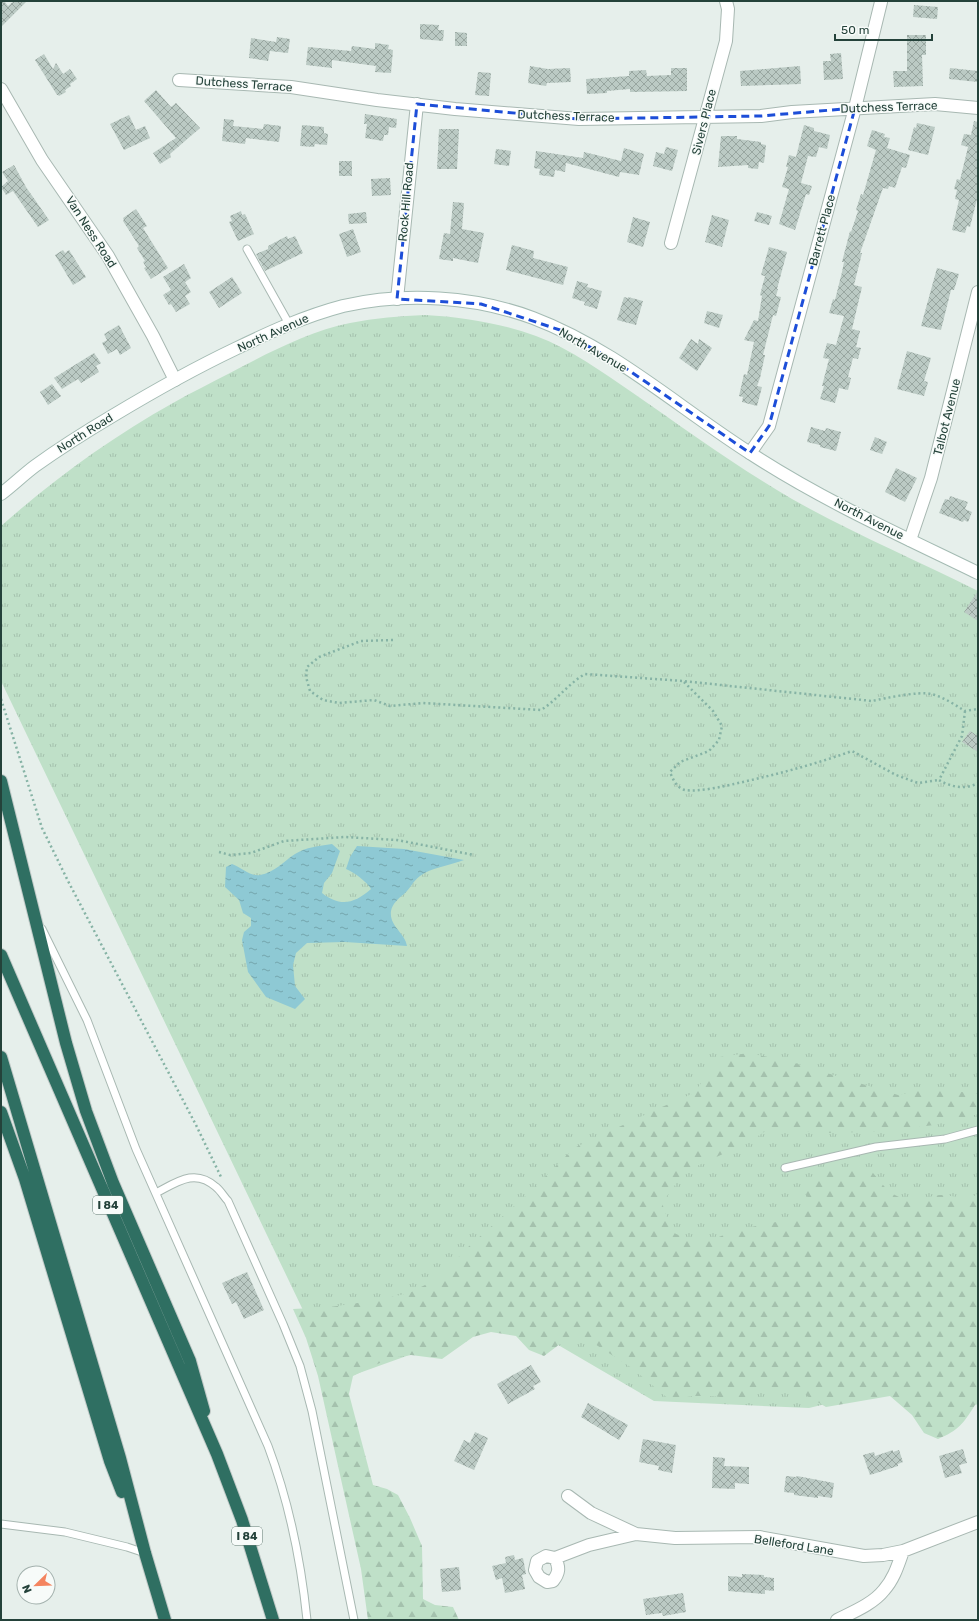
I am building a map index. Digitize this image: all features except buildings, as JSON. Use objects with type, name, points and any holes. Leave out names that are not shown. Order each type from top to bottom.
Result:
[{"type":"highway","points":[[1,780],[67,1049],[86,1111],[111,1177],[190,1360],[217,1454]]},
{"type":"highway","name":"I 84","points":[[1,955],[217,1454],[244,1527],[273,1620]]},
{"type":"highway","points":[[1,1057],[120,1458],[165,1620]]},
{"type":"highway","points":[[1,1112],[25,1179],[110,1461],[144,1548]]},
{"type":"street","name":"Sivers Place","points":[[671,242],[707,117],[712,90],[726,41],[728,8],[726,1]]},
{"type":"street","name":"Barrett Place","points":[[750,453],[769,426],[855,108],[881,2]]},
{"type":"street","name":"Dutchess Terrace","points":[[179,80],[291,87],[377,100],[455,109],[579,119],[761,116],[792,112],[935,104],[978,108]]},
{"type":"street","name":"Van Ness Road","points":[[1,89],[42,160],[108,256],[153,336],[174,380]]},
{"type":"street","name":"Rock Hill Road","points":[[397,299],[417,104]]},
{"type":"street","name":"Talbot Avenue","points":[[910,540],[931,478],[978,292]]},
{"type":"street","name":"North Avenue","points":[[174,380],[289,324],[344,306],[363,302],[397,299],[442,299],[476,303],[516,313],[553,327],[591,346],[622,364],[750,453],[818,494],[978,573]]},
{"type":"street","name":"North Road","points":[[1,494],[33,468],[70,442],[174,380]]},
{"type":"street","name":"Belleford Lane","points":[[568,1496],[590,1513],[636,1534],[675,1538],[759,1538],[864,1556],[883,1555],[903,1551],[978,1522]]},
{"type":"street","name":"Belleford Lane","points":[[555,1558],[589,1545],[636,1534]]},
{"type":"street","points":[[837,1620],[870,1602],[884,1591],[895,1572],[903,1551]]},
{"type":"lane","points":[[248,249],[289,324]]},
{"type":"lane","points":[[34,913],[87,1020],[126,1124],[253,1409],[275,1464],[292,1527],[301,1571],[307,1620]]},
{"type":"lane","points":[[785,1168],[876,1147],[945,1140],[978,1130]]},
{"type":"lane","points":[[156,1193],[186,1178],[201,1177],[216,1187],[228,1201],[283,1324],[300,1366],[312,1411],[354,1620]]},
{"type":"lane","points":[[1,1524],[65,1532],[119,1545],[144,1548]]},
{"type":"path","points":[[393,640],[361,641],[319,657],[307,666],[306,677],[310,691],[323,700],[340,703],[374,700],[390,706],[423,703],[541,710],[551,704],[573,681],[585,674],[683,681],[872,701],[900,696],[930,694],[946,700],[965,711],[978,709]]},
{"type":"path","points":[[683,681],[713,711],[722,726],[718,740],[709,751],[680,762],[670,772],[673,782],[684,790],[714,788],[750,780],[816,764],[852,751],[896,775],[918,784],[939,780],[946,785],[958,787],[974,786],[978,783]]},
{"type":"path","points":[[1,699],[42,828],[196,1125],[226,1186]]},
{"type":"path","points":[[939,780],[962,736],[965,711]]},
{"type":"path","points":[[219,852],[230,855],[251,853],[284,840],[345,837],[396,840],[474,855]]},
{"type":"highlighted area","points":[[417,104],[579,119],[761,116],[855,108],[769,426],[750,453],[621,365],[560,330],[481,304],[397,299]]},
{"type":"green space","points":[[425,315],[453,317],[495,324],[522,331],[562,347],[598,369],[731,461],[792,499],[861,535],[978,591],[978,1367],[809,1408],[654,1401],[512,1318],[337,1381],[1,681],[1,526],[63,475],[106,444],[180,399],[258,358],[304,337],[350,323]]},
{"type":"green space","points":[[749,1053],[791,1062],[898,1095],[931,1088],[978,1094],[978,1114],[934,1125],[887,1131],[833,1133],[810,1132],[793,1127],[764,1132],[749,1142],[699,1165],[680,1178],[662,1203],[672,1232],[687,1239],[704,1243],[736,1230],[791,1219],[808,1211],[808,1198],[805,1192],[812,1176],[821,1170],[868,1167],[889,1192],[913,1204],[937,1195],[965,1198],[974,1196],[978,1193],[978,1404],[975,1405],[960,1426],[951,1433],[938,1439],[924,1433],[912,1415],[890,1396],[826,1407],[797,1390],[763,1389],[743,1400],[712,1396],[692,1396],[670,1400],[632,1368],[584,1337],[560,1344],[544,1356],[529,1350],[516,1336],[491,1332],[473,1337],[442,1359],[411,1355],[390,1358],[353,1376],[349,1394],[373,1485],[387,1489],[398,1495],[422,1546],[423,1599],[435,1605],[453,1607],[459,1620],[368,1620],[361,1569],[318,1376],[306,1338],[293,1309],[330,1307],[378,1300],[409,1293],[439,1278],[467,1248],[530,1192],[574,1148],[694,1093],[720,1057]]},
{"type":"water","points":[[332,844],[340,851],[332,873],[324,883],[322,893],[341,902],[353,901],[371,889],[367,883],[353,872],[346,869],[350,857],[357,846],[404,849],[464,860],[424,873],[394,904],[391,911],[392,921],[406,941],[407,946],[345,942],[307,943],[296,953],[293,965],[295,986],[305,999],[295,1009],[266,997],[248,972],[242,940],[244,932],[251,926],[251,918],[243,913],[239,900],[225,887],[226,867],[232,864],[253,875],[265,874],[299,852],[313,847]]}]
